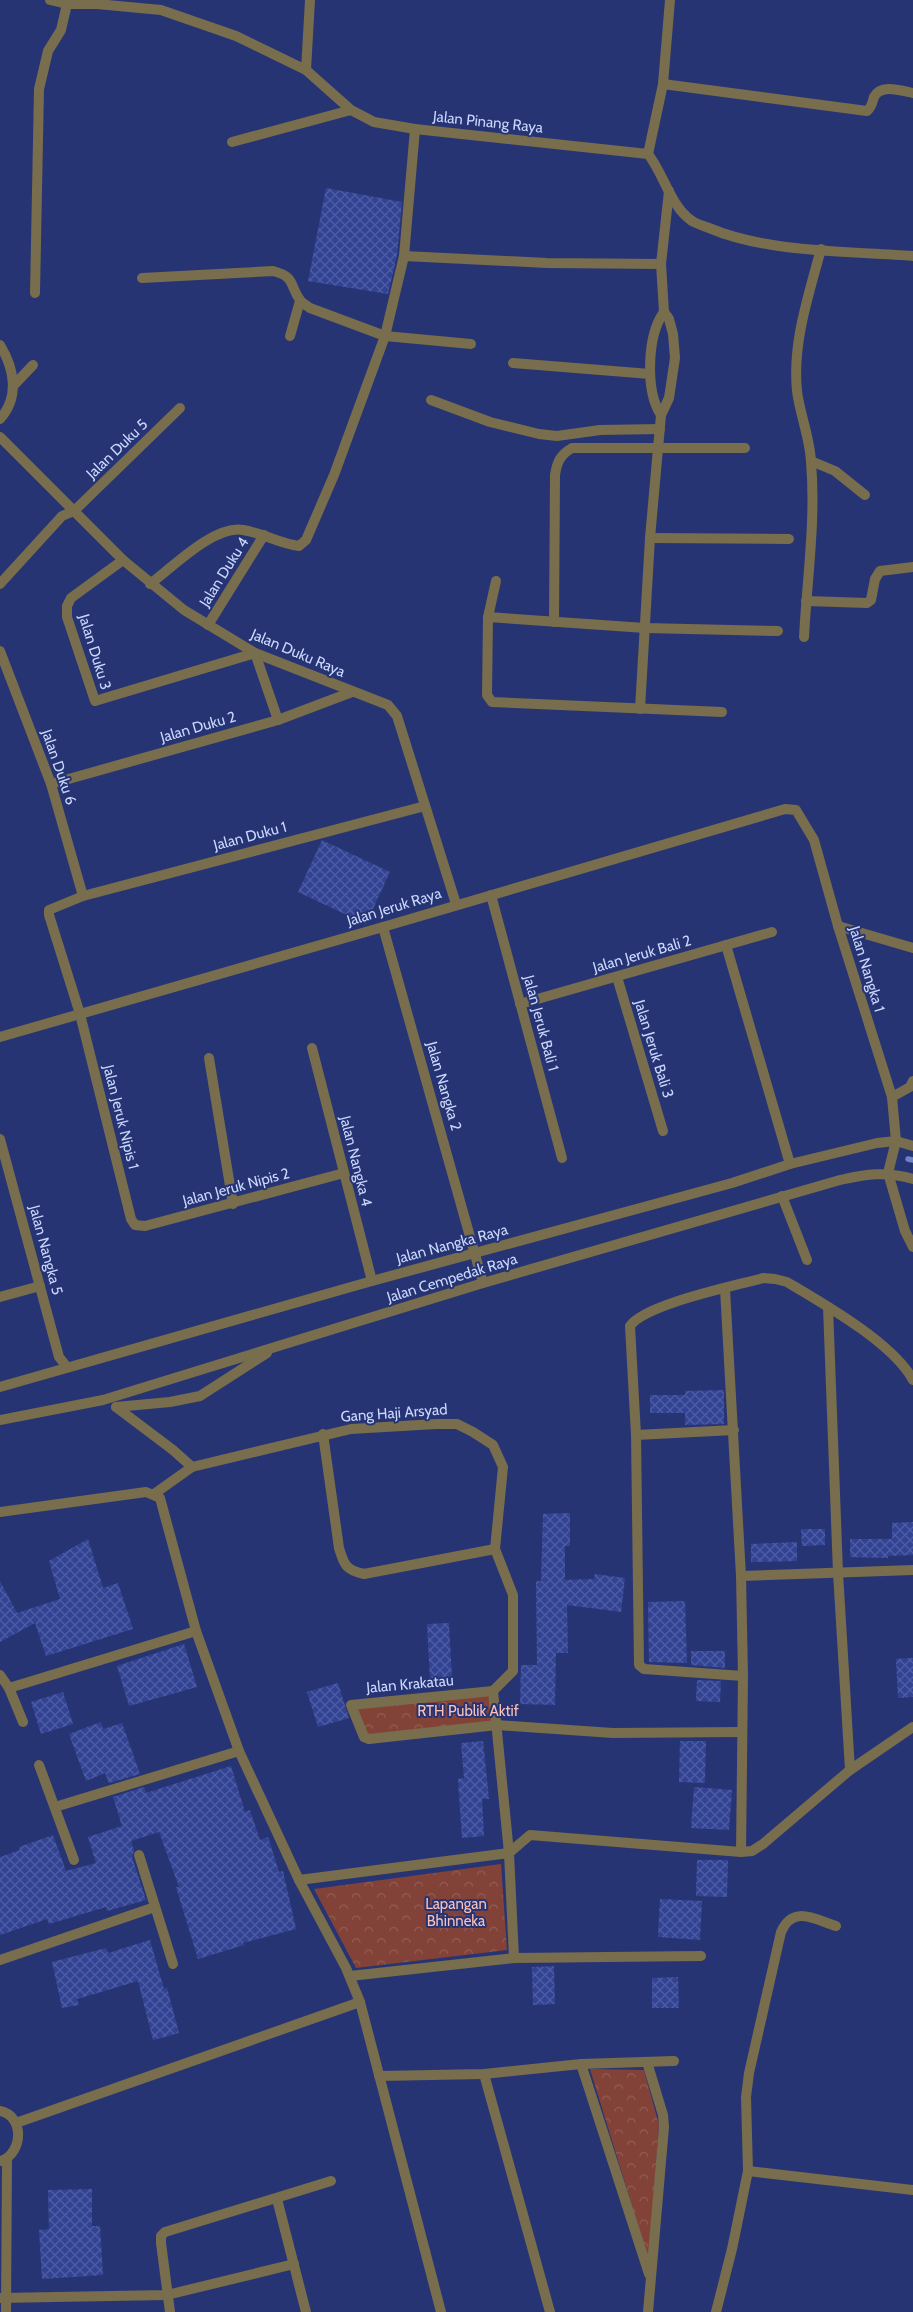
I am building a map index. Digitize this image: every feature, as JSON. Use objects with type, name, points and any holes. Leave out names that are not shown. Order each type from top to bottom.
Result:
[{"type":"street","name":"Jalan Pinang Raya","points":[[50,0],[67,4],[97,4],[161,10],[236,36],[306,70],[351,110],[374,122],[415,130],[648,154]]},
{"type":"street","points":[[306,70],[310,0]]},
{"type":"street","points":[[670,0],[663,84],[648,154],[679,208],[692,221],[726,235],[755,242],[913,256]]},
{"type":"street","points":[[35,293],[39,89],[48,51],[61,30],[67,4]]},
{"type":"street","points":[[663,84],[867,112],[870,110],[875,94],[881,90],[888,89],[913,93]]},
{"type":"street","points":[[232,142],[351,110]]},
{"type":"street","points":[[385,336],[404,256],[415,130]]},
{"type":"street","points":[[640,709],[650,538],[661,415],[669,398],[675,358],[669,319],[664,312],[661,264],[669,191]]},
{"type":"street","points":[[804,637],[811,538],[812,461],[797,390],[798,345],[806,304],[822,249]]},
{"type":"street","points":[[404,256],[547,263],[661,264]]},
{"type":"street","points":[[142,278],[273,271],[285,274],[293,283],[300,300],[310,308],[385,336],[471,344]]},
{"type":"street","points":[[290,336],[300,300]]},
{"type":"street","points":[[661,415],[654,405],[650,374],[653,345],[659,318],[664,312]]},
{"type":"street","name":"Jalan Duku 4","points":[[150,584],[209,539],[225,532],[242,529],[289,545],[300,546],[306,540],[334,475],[385,336]]},
{"type":"street","points":[[0,345],[11,364],[14,386],[10,402],[0,419]]},
{"type":"street","points":[[513,363],[650,374]]},
{"type":"street","points":[[14,386],[33,365]]},
{"type":"street","points":[[431,400],[490,422],[548,435],[600,430],[660,429]]},
{"type":"street","name":"Jalan Duku 5","points":[[74,511],[180,408]]},
{"type":"street","name":"Jalan Duku Raya","points":[[0,437],[123,560],[184,610],[255,653],[388,705],[397,716],[456,904]]},
{"type":"street","points":[[554,622],[555,475],[557,462],[563,453],[572,448],[745,448]]},
{"type":"street","points":[[812,461],[835,471],[865,495]]},
{"type":"street","points":[[0,584],[62,516],[74,511]]},
{"type":"street","name":"Jalan Duku 4","points":[[208,625],[264,536]]},
{"type":"street","points":[[650,538],[789,539]]},
{"type":"street","name":"Jalan Duku 3","points":[[123,560],[71,598],[67,606],[67,616],[95,701],[255,653]]},
{"type":"street","points":[[806,601],[867,603],[871,600],[880,571],[913,567]]},
{"type":"street","points":[[496,581],[488,617],[487,695],[492,702],[722,712]]},
{"type":"street","points":[[488,617],[645,628],[778,631]]},
{"type":"street","name":"Jalan Duku 6","points":[[0,651],[51,784],[83,896]]},
{"type":"street","points":[[255,653],[278,720]]},
{"type":"street","name":"Jalan Duku 2","points":[[51,784],[278,720],[352,692]]},
{"type":"street","name":"Jalan Duku 1","points":[[80,1014],[49,916],[53,908],[83,896],[425,806]]},
{"type":"street","name":"Jalan Jeruk Raya","points":[[0,1036],[384,927],[456,904],[785,809],[796,810]]},
{"type":"street","name":"Jalan Nangka 1","points":[[796,810],[814,840],[838,926],[892,1097],[896,1141],[888,1173]]},
{"type":"street","name":"Jalan Jeruk Bali 1","points":[[491,895],[562,1158]]},
{"type":"street","points":[[838,926],[913,948]]},
{"type":"street","name":"Jalan Nangka 2","points":[[384,927],[483,1283]]},
{"type":"street","name":"Jalan Jeruk Bali 2","points":[[520,1004],[772,932]]},
{"type":"street","points":[[726,945],[790,1164]]},
{"type":"street","name":"Jalan Jeruk Bali 3","points":[[617,977],[663,1131]]},
{"type":"street","name":"Jalan Jeruk Nipis 1","points":[[80,1014],[130,1219],[135,1225]]},
{"type":"street","name":"Jalan Nangka 4","points":[[312,1048],[372,1281]]},
{"type":"street","points":[[209,1058],[233,1204]]},
{"type":"street","points":[[892,1097],[910,1087],[913,1081]]},
{"type":"street","name":"Jalan Nangka 5","points":[[0,1139],[59,1356],[67,1368]]},
{"type":"street","name":"Jalan Nangka Raya","points":[[0,1387],[372,1281],[732,1183],[790,1164],[877,1142],[896,1141],[913,1146]]},
{"type":"street","name":"Jalan Jeruk Nipis 2","points":[[135,1225],[145,1226],[344,1173]]},
{"type":"street","name":"Jalan Cempedak Raya","points":[[0,1420],[103,1400],[483,1283],[840,1180],[871,1173],[888,1173],[913,1179]]},
{"type":"street","points":[[888,1173],[905,1231],[913,1247]]},
{"type":"street","points":[[782,1196],[807,1260]]},
{"type":"street","points":[[743,1676],[644,1669],[639,1665],[636,1435],[630,1326],[634,1321],[653,1310],[763,1278],[776,1279],[787,1282],[828,1306],[889,1351],[913,1380]]},
{"type":"street","points":[[0,1297],[40,1286]]},
{"type":"street","points":[[725,1289],[741,1576],[743,1676],[741,1852]]},
{"type":"street","points":[[828,1306],[838,1573],[850,1770]]},
{"type":"street","points":[[116,1407],[170,1402],[200,1396],[279,1346]]},
{"type":"street","points":[[103,1400],[116,1407],[173,1450],[192,1467],[154,1494]]},
{"type":"street","name":"Gang Haji Arsyad","points":[[192,1467],[323,1434],[351,1429],[457,1424],[493,1444],[503,1467],[495,1549],[513,1595],[512,1671],[493,1691]]},
{"type":"street","points":[[636,1435],[734,1430]]},
{"type":"street","points":[[323,1434],[340,1548],[343,1561],[351,1571],[364,1574],[495,1549]]},
{"type":"street","points":[[0,1512],[146,1492],[160,1498],[196,1631],[239,1750],[299,1880],[350,1976],[360,2002],[441,2312]]},
{"type":"street","points":[[741,1576],[913,1570]]},
{"type":"street","points":[[9,1688],[196,1631]]},
{"type":"street","points":[[0,1675],[9,1688],[23,1722]]},
{"type":"street","points":[[493,1691],[509,1853],[514,1958]]},
{"type":"street","name":"Jalan Krakatau","points":[[493,1691],[351,1704],[364,1737],[369,1740],[497,1725]]},
{"type":"street","points":[[497,1725],[613,1733],[742,1732]]},
{"type":"street","points":[[299,1880],[509,1853],[530,1835],[741,1852],[752,1851],[763,1844],[850,1770],[913,1727]]},
{"type":"street","points":[[55,1807],[239,1750]]},
{"type":"street","points":[[39,1765],[74,1860]]},
{"type":"street","points":[[139,1855],[173,1964]]},
{"type":"street","points":[[0,1960],[155,1907]]},
{"type":"street","points":[[716,2312],[732,2249],[748,2171],[746,2097],[749,2072],[781,1932],[785,1924],[792,1918],[802,1915],[836,1926]]},
{"type":"street","points":[[350,1976],[514,1958],[701,1956]]},
{"type":"street","points":[[16,2122],[360,2002]]},
{"type":"street","points":[[379,2076],[484,2074],[581,2064],[674,2061]]},
{"type":"street","points":[[647,2062],[663,2116],[664,2127],[648,2312]]},
{"type":"street","points":[[581,2064],[651,2280]]},
{"type":"street","points":[[484,2074],[550,2312]]},
{"type":"street","points":[[0,2111],[16,2122],[19,2136],[16,2148],[4,2160],[3,2298],[6,2312]]},
{"type":"street","points":[[748,2171],[913,2190]]},
{"type":"street","points":[[170,2312],[161,2243],[161,2236],[165,2232],[331,2181]]},
{"type":"street","points":[[277,2199],[306,2312]]},
{"type":"street","points":[[3,2298],[167,2296],[294,2264]]},
{"type":"green space","name":"RTH Publik Aktif","points":[[493,1691],[500,1725],[364,1737],[351,1705]]},
{"type":"green space","name":"Lapangan Bhinneka","points":[[501,1864],[507,1950],[356,1968],[314,1889]]},
{"type":"green space","points":[[590,2069],[644,2070],[659,2125],[649,2261]]},
{"type":"building","points":[[326,188],[402,202],[397,255],[388,294],[308,281]]},
{"type":"building","points":[[322,840],[390,872],[366,924],[298,892]]},
{"type":"building","points":[[724,1390],[724,1424],[685,1425],[685,1413],[650,1413],[650,1395],[685,1395],[685,1391]]},
{"type":"building","points":[[570,1513],[570,1546],[565,1546],[565,1580],[594,1579],[595,1574],[625,1578],[621,1612],[567,1605],[568,1653],[556,1653],[555,1705],[520,1704],[521,1665],[537,1665],[536,1581],[541,1581],[543,1514]]},
{"type":"building","points":[[913,1522],[913,1555],[888,1556],[888,1558],[850,1557],[850,1539],[892,1539],[892,1523]]},
{"type":"building","points":[[801,1529],[825,1529],[825,1545],[802,1546]]},
{"type":"building","points":[[88,1539],[103,1588],[118,1583],[133,1629],[46,1656],[35,1623],[0,1642],[0,1581],[17,1613],[60,1599],[49,1561]]},
{"type":"building","points":[[797,1542],[797,1561],[751,1562],[751,1544]]},
{"type":"building","points":[[685,1601],[687,1663],[649,1662],[648,1602]]},
{"type":"building","points":[[449,1623],[452,1678],[430,1680],[427,1624]]},
{"type":"building","points":[[184,1644],[197,1687],[129,1706],[117,1666]]},
{"type":"building","points":[[691,1651],[725,1651],[725,1668],[691,1665]]},
{"type":"building","points":[[913,1658],[913,1697],[898,1698],[896,1659]]},
{"type":"building","points":[[697,1680],[721,1681],[720,1702],[696,1701]]},
{"type":"building","points":[[338,1683],[349,1718],[318,1727],[307,1692]]},
{"type":"building","points":[[63,1692],[73,1724],[41,1734],[31,1702]]},
{"type":"building","points":[[101,1722],[103,1729],[122,1723],[140,1774],[109,1783],[105,1773],[86,1781],[69,1734]]},
{"type":"building","points":[[483,1741],[489,1799],[482,1799],[484,1836],[462,1838],[458,1779],[464,1778],[461,1743]]},
{"type":"building","points":[[680,1741],[706,1741],[705,1783],[679,1782]]},
{"type":"building","points":[[231,1766],[245,1812],[250,1810],[260,1840],[268,1837],[279,1872],[283,1871],[296,1929],[243,1943],[244,1945],[198,1959],[176,1887],[179,1887],[159,1832],[131,1841],[134,1851],[132,1857],[146,1900],[107,1911],[106,1907],[49,1924],[47,1919],[0,1935],[0,1857],[20,1850],[19,1847],[53,1835],[66,1871],[96,1863],[88,1837],[122,1826],[113,1797],[144,1787],[146,1793]]},
{"type":"building","points":[[694,1787],[732,1790],[729,1830],[691,1828]]},
{"type":"building","points":[[697,1860],[728,1860],[727,1897],[696,1896]]},
{"type":"building","points":[[660,1899],[702,1901],[700,1940],[658,1937]]},
{"type":"building","points":[[150,1940],[164,1989],[167,1988],[179,2033],[153,2040],[138,1981],[77,1999],[79,2005],[62,2008],[52,1962],[106,1948],[108,1953]]},
{"type":"building","points":[[554,1966],[555,2004],[533,2005],[532,1967]]},
{"type":"building","points":[[678,1977],[679,2008],[652,2008],[652,1978]]},
{"type":"building","points":[[92,2189],[92,2226],[100,2226],[103,2275],[42,2279],[39,2230],[49,2229],[48,2190]]},
{"type":"waterway","points":[[908,1159],[913,1160]]}]
